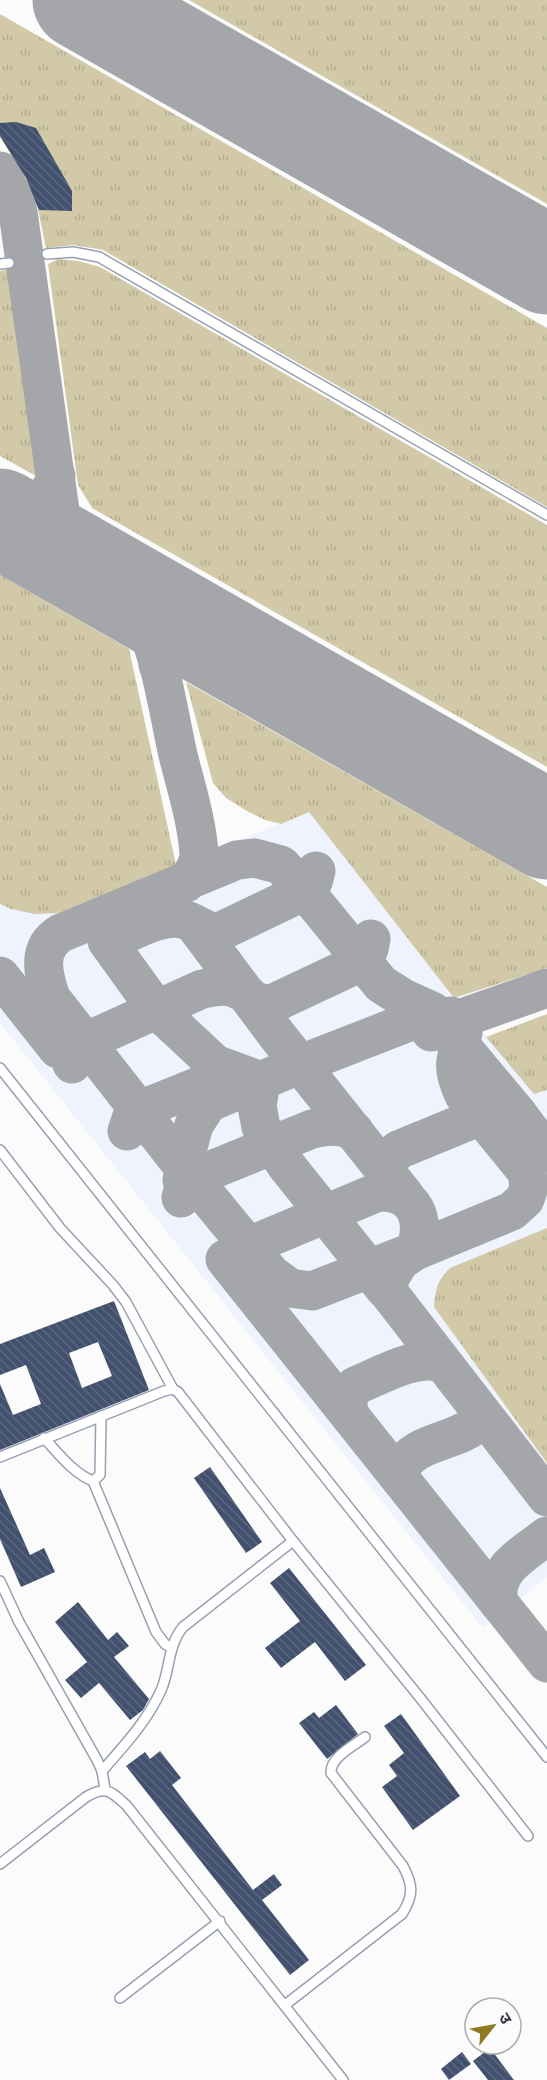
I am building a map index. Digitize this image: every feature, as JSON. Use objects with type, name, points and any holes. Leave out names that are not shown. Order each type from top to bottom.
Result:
[{"type":"lane","points":[[47,254],[73,252],[99,257],[547,515]]},
{"type":"lane","points":[[0,1068],[547,1757]]},
{"type":"lane","points":[[0,1150],[60,1228],[126,1302],[173,1389],[183,1397],[293,1541],[528,1836]]},
{"type":"lane","points":[[0,1457],[173,1389]]},
{"type":"lane","points":[[93,1481],[100,1475],[101,1416]]},
{"type":"lane","points":[[44,1438],[83,1476],[93,1481],[156,1632],[165,1644],[172,1648]]},
{"type":"lane","points":[[102,1771],[154,1704],[167,1673],[172,1648],[183,1627],[293,1541]]},
{"type":"lane","points":[[0,1581],[19,1622],[102,1771],[105,1789]]},
{"type":"lane","points":[[285,2005],[402,1914],[410,1902],[412,1890],[403,1866],[331,1773],[335,1760],[365,1737]]},
{"type":"lane","points":[[0,1864],[86,1797],[105,1789],[114,1794],[127,1806],[220,1921],[343,2080]]},
{"type":"lane","points":[[120,1998],[220,1921]]},
{"type":"shaded area","points":[[309,812],[454,998],[534,1094],[547,1090],[547,1228],[450,1268],[440,1278],[435,1291],[434,1307],[547,1463],[547,1577],[483,1628],[0,1023],[0,904],[11,909],[58,913]]},
{"type":"green space","points":[[189,0],[547,0],[547,204]]},
{"type":"green space","points":[[0,14],[547,328],[547,507],[103,250],[74,245],[46,248],[36,199],[26,178],[0,137]]},
{"type":"green space","points":[[58,259],[100,267],[547,525],[547,767],[92,508],[78,485],[48,264]]},
{"type":"green space","points":[[10,269],[36,476],[0,456],[0,271]]},
{"type":"green space","points":[[0,575],[129,649],[176,865],[58,913],[35,914],[0,904]]},
{"type":"green space","points":[[186,682],[547,887],[547,968],[454,998],[309,812],[281,824],[265,820],[226,798],[213,783]]},
{"type":"green space","points":[[547,1014],[547,1090],[534,1094],[486,1037]]},
{"type":"green space","points":[[547,1228],[547,1463],[434,1307],[437,1286],[450,1268]]},
{"type":"building","points":[[16,122],[36,128],[72,191],[72,211],[39,210],[26,178],[0,136],[0,123]]},
{"type":"building","points":[[114,1301],[149,1390],[0,1450],[0,1384],[13,1415],[41,1404],[26,1365],[0,1375],[0,1344]],"holes":[[[98,1342],[112,1376],[82,1388],[69,1353]]]},
{"type":"building","points":[[210,1467],[262,1542],[246,1553],[194,1478]]},
{"type":"building","points":[[0,1488],[30,1555],[44,1548],[55,1572],[21,1587],[0,1539]]},
{"type":"building","points":[[289,1568],[366,1665],[345,1681],[315,1642],[281,1668],[265,1648],[300,1621],[270,1583]]},
{"type":"building","points":[[78,1602],[108,1640],[117,1632],[129,1646],[114,1657],[149,1699],[143,1710],[130,1720],[99,1683],[81,1698],[65,1680],[87,1662],[55,1622]]},
{"type":"building","points":[[336,1705],[358,1734],[327,1759],[299,1723],[314,1712],[319,1718]]},
{"type":"building","points":[[401,1714],[460,1796],[413,1830],[382,1787],[397,1776],[389,1765],[404,1753],[384,1726]]},
{"type":"building","points":[[160,1751],[181,1778],[172,1785],[253,1890],[274,1874],[282,1885],[262,1900],[309,1960],[290,1975],[126,1766],[145,1752],[150,1759]]},
{"type":"building","points":[[462,2052],[471,2064],[449,2080],[441,2069]]},
{"type":"building","points":[[480,2056],[496,2056],[514,2080],[488,2080],[473,2061]]},
{"type":"taxiway","points":[[105,0],[120,21]]},
{"type":"taxiway","points":[[0,171],[17,205],[62,525],[82,559],[123,592],[135,605],[157,657],[198,842],[198,862],[186,883]]},
{"type":"taxiway","points":[[0,515],[19,516],[36,508],[48,494],[56,476]]},
{"type":"taxiway","points":[[158,665],[162,651],[169,642],[178,637],[200,638],[234,651]]},
{"type":"taxiway","points":[[241,1279],[240,1262],[246,1250],[249,1246],[378,1192],[401,1196],[415,1209],[419,1228],[415,1251],[312,1291],[290,1288],[271,1274],[192,1178],[51,998],[44,971],[45,954],[53,939],[61,933],[237,860],[255,858],[281,865],[381,984],[403,998],[432,1011],[517,1113]]},
{"type":"taxiway","points":[[121,936],[153,922],[170,918],[186,920],[217,933],[305,891],[313,882],[316,871]]},
{"type":"taxiway","points":[[125,908],[111,918],[107,927],[107,941],[156,1009],[215,1064],[261,1081],[257,1106],[261,1127],[286,1165],[385,1289]]},
{"type":"taxiway","points":[[194,924],[276,1034],[405,1196]]},
{"type":"taxiway","points":[[250,998],[262,1004],[274,1003],[361,962],[369,949],[371,939]]},
{"type":"taxiway","points":[[0,976],[58,1049]]},
{"type":"taxiway","points":[[72,1064],[78,1048],[85,1042],[202,989],[225,986],[247,994]]},
{"type":"taxiway","points":[[431,1032],[468,1016],[547,988]]},
{"type":"taxiway","points":[[182,1180],[192,1178],[187,1151],[194,1125],[208,1103],[406,1023],[451,1016]]},
{"type":"taxiway","points":[[463,1033],[456,1064],[460,1086],[464,1095],[527,1172],[529,1187],[525,1199],[512,1211],[415,1251],[400,1261],[389,1279],[389,1293],[547,1497]]},
{"type":"taxiway","points":[[127,1131],[137,1111],[231,1073]]},
{"type":"taxiway","points":[[387,1176],[389,1160],[398,1150],[488,1113],[502,1111],[517,1113],[547,1153]]},
{"type":"taxiway","points":[[181,1198],[184,1186],[192,1178],[312,1129],[333,1126],[354,1131]]},
{"type":"taxiway","points":[[225,1259],[547,1663]]},
{"type":"taxiway","points":[[351,1417],[348,1401],[355,1386],[409,1364],[421,1361],[442,1363]]},
{"type":"taxiway","points":[[401,1479],[399,1471],[414,1453],[469,1429],[479,1422],[480,1411]]},
{"type":"taxiway","points":[[499,1603],[498,1591],[505,1572],[520,1556],[547,1536]]},
{"type":"runway","points":[[82,0],[547,265]]},
{"type":"runway","points":[[0,518],[547,830]]}]
